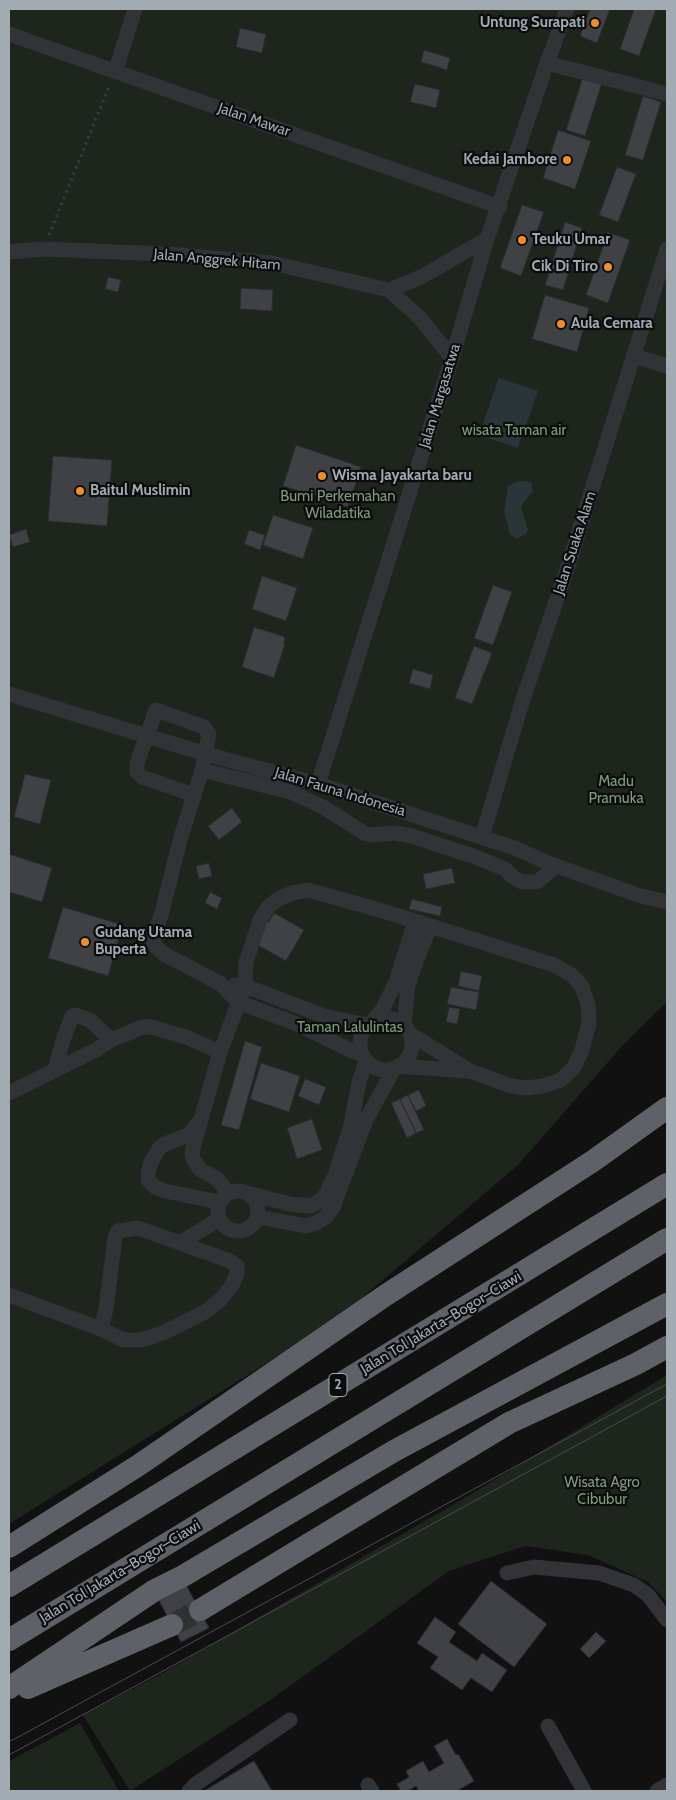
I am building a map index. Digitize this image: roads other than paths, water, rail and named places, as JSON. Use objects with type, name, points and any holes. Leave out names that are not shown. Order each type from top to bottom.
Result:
[{"type":"highway","points":[[9,1547],[139,1465],[386,1295],[593,1161],[667,1108]]},
{"type":"highway","name":"Jalan Tol Jakarta–Bogor–Ciawi","points":[[9,1586],[667,1184]]},
{"type":"highway","name":"Jalan Tol Jakarta–Bogor–Ciawi","points":[[9,1640],[667,1239]]},
{"type":"highway","points":[[9,1688],[155,1590],[394,1451],[667,1304]]},
{"type":"highway","points":[[200,1610],[509,1423],[636,1364],[667,1347]]},
{"type":"highway","points":[[9,1697],[172,1625]]},
{"type":"street","points":[[115,72],[135,9]]},
{"type":"street","name":"Jalan Margasatwa","points":[[318,784],[488,239],[547,62],[567,9]]},
{"type":"street","name":"Jalan Mawar","points":[[9,34],[500,207]]},
{"type":"street","points":[[547,62],[667,94]]},
{"type":"street","points":[[389,290],[421,277],[488,239]]},
{"type":"street","name":"Jalan Anggrek Hitam","points":[[9,252],[43,249],[166,254],[272,263],[389,290],[419,317],[452,358]]},
{"type":"street","name":"Jalan Suaka Alam","points":[[482,837],[523,699],[568,566],[667,249]]},
{"type":"street","points":[[634,356],[667,366]]},
{"type":"street","name":"Jalan Fauna Indonesia","points":[[9,694],[206,754],[318,784],[515,848],[556,866],[641,896],[667,902]]},
{"type":"street","points":[[194,795],[142,778],[137,772],[137,763],[156,710],[204,727],[209,734],[202,770],[180,840],[153,942],[164,954],[221,984],[238,1002],[297,1024],[364,1057],[379,1069],[397,1067],[470,1071]]},
{"type":"street","points":[[202,770],[291,792],[324,808],[364,833],[371,835],[395,833],[412,836],[473,856],[505,869],[522,882],[537,882],[556,866]]},
{"type":"street","points":[[221,984],[245,986],[324,1016],[370,1023],[386,1017],[399,1021],[407,1030],[470,1071],[504,1084],[526,1088],[543,1086],[561,1080],[574,1067],[582,1050],[589,1022],[588,1005],[582,987],[573,976],[554,965],[415,921],[308,890],[292,893],[278,899],[268,907],[260,920],[246,962],[245,986],[220,1052],[192,1152],[193,1159],[202,1171],[216,1178],[224,1197],[218,1213],[219,1219],[229,1229],[243,1231],[250,1228],[258,1217],[258,1205],[251,1194]]},
{"type":"street","points":[[201,1118],[188,1135],[160,1147],[151,1162],[148,1172],[148,1180],[155,1187],[165,1191],[224,1197],[240,1190],[290,1204],[305,1206],[311,1206],[320,1201],[326,1194],[335,1175],[351,1124],[364,1057],[360,1038],[382,1010],[396,982],[415,921]]},
{"type":"street","points":[[258,1217],[306,1226],[326,1217],[333,1207],[366,1120],[397,1067],[404,1062],[410,1052],[412,1046],[407,1030],[408,985],[430,926]]},
{"type":"street","points":[[55,1070],[72,1016],[75,1015],[90,1020],[111,1040]]},
{"type":"street","points":[[9,1093],[136,1029],[151,1027],[186,1037],[220,1052]]},
{"type":"street","points":[[180,1243],[219,1219]]},
{"type":"street","points":[[9,1295],[101,1329],[124,1340],[141,1340],[163,1333],[200,1315],[222,1298],[232,1285],[238,1274],[237,1266],[230,1261],[138,1228],[118,1231],[115,1237],[106,1309],[101,1329]]},
{"type":"street","points":[[507,1573],[534,1568],[599,1573],[634,1585],[648,1595],[667,1620]]},
{"type":"street","points":[[189,1791],[196,1784],[290,1720]]},
{"type":"street","points":[[548,1726],[584,1791]]},
{"type":"street","points":[[657,1791],[667,1785]]},
{"type":"tunnel","points":[[172,1625],[200,1610]]},
{"type":"tram line","points":[[9,1742],[667,1384]]},
{"type":"tram line","points":[[9,1755],[667,1396]]},
{"type":"place","name":"Untung Surapati","points":[[595,23]]},
{"type":"place","name":"Kedai Jambore","points":[[567,160]]},
{"type":"place","name":"Teuku Umar","points":[[522,240]]},
{"type":"place","name":"Cik Di Tiro","points":[[608,267]]},
{"type":"place","name":"Aula Cemara","points":[[561,324]]},
{"type":"place","name":"Wisma Jayakarta baru","points":[[322,476]]},
{"type":"place","name":"Baitul Muslimin","points":[[80,491]]},
{"type":"place","name":"Gudang Utama Buperta","points":[[85,942]]},
{"type":"park label","name":"wisata Taman air","points":[[514,431]]},
{"type":"park label","name":"Bumi Perkemahan Wiladatika","points":[[338,506]]},
{"type":"park label","name":"Madu Pramuka","points":[[616,790]]},
{"type":"park label","name":"Taman Lalulintas","points":[[350,1028]]},
{"type":"park label","name":"Wisata Agro Cibubur","points":[[602,1492]]}]
